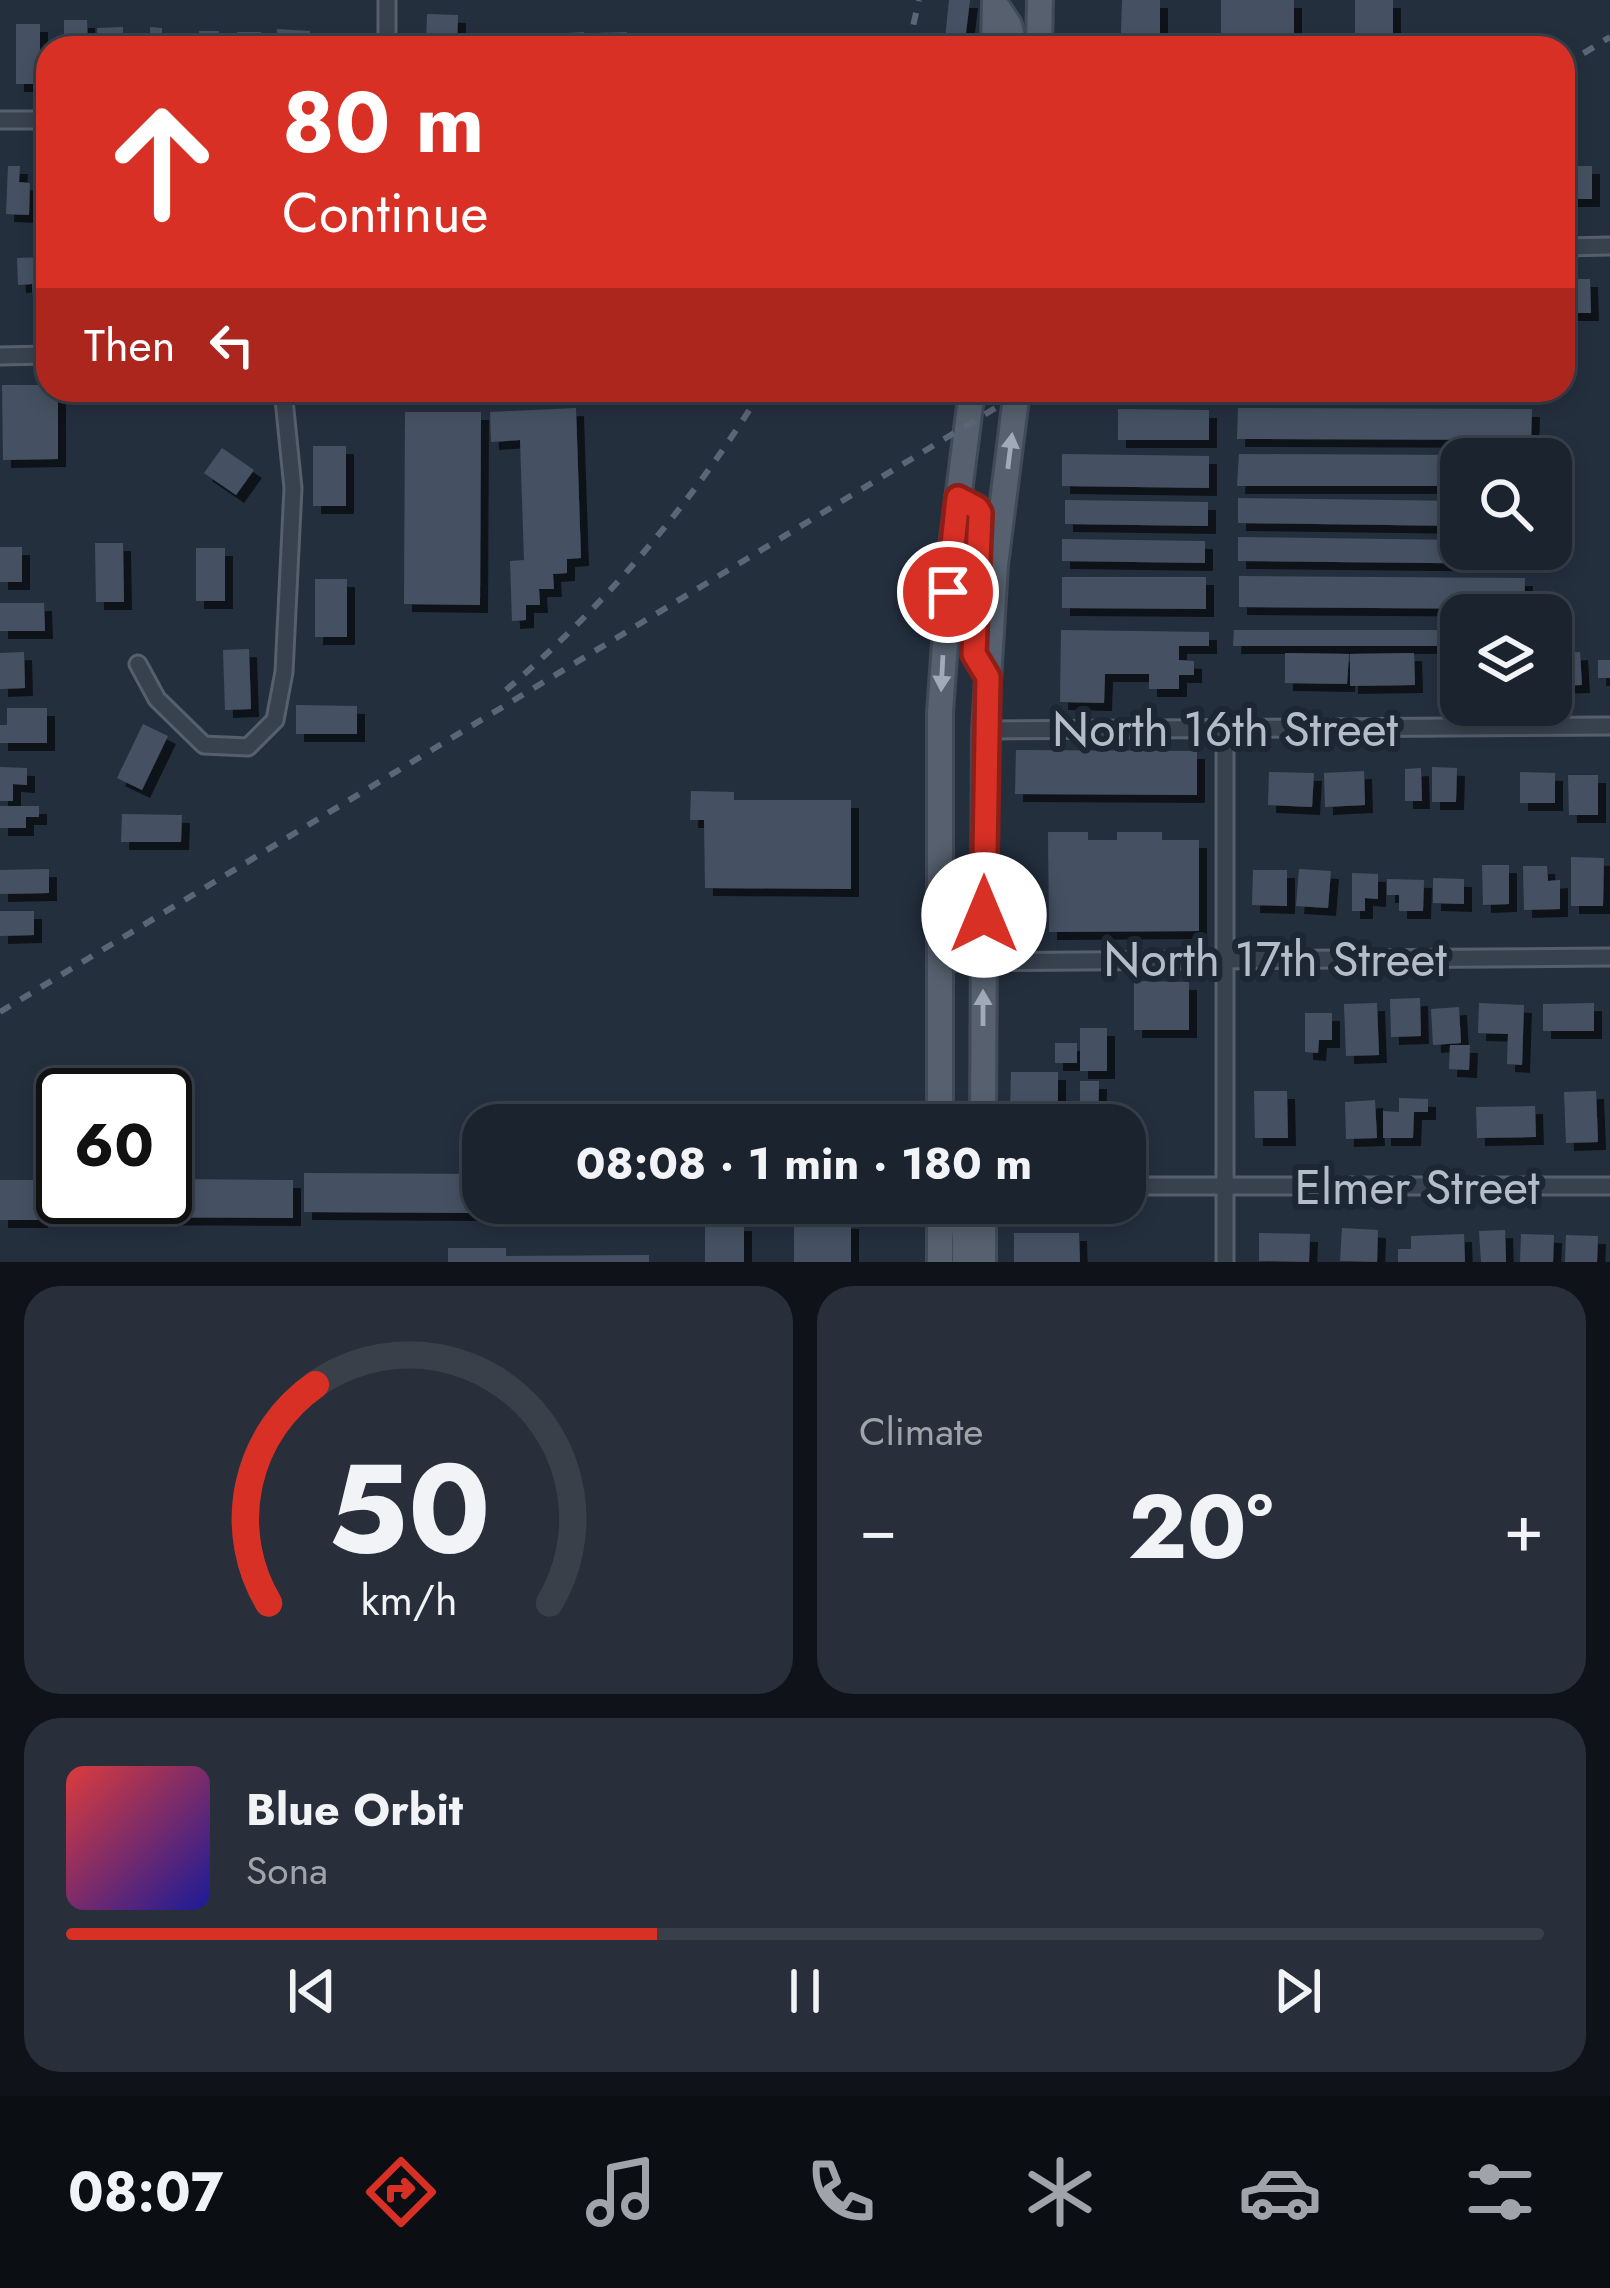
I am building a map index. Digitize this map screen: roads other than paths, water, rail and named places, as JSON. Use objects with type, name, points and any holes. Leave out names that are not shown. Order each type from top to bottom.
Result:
[{"type":"main road","points":[[1039,36],[1040,0]]},
{"type":"main road","points":[[994,36],[995,2]]},
{"type":"main road","points":[[995,2],[1012,36]]},
{"type":"main road","points":[[940,1104],[940,712],[970,402]]},
{"type":"main road","points":[[983,1104],[985,730],[995,566],[1016,402]]},
{"type":"main road","points":[[958,498],[980,513],[974,654],[988,677]]},
{"type":"main road","points":[[940,1224],[940,1262]]},
{"type":"main road","points":[[962,1224],[965,1262]]},
{"type":"main road","points":[[983,1224],[983,1262]]},
{"type":"street","points":[[387,0],[387,36]]},
{"type":"street","points":[[0,120],[36,120]]},
{"type":"street","points":[[1575,247],[1610,246]]},
{"type":"street","points":[[0,356],[36,355]]},
{"type":"street","points":[[138,664],[157,699],[204,745],[248,747],[275,720],[284,672],[293,488],[285,402]]},
{"type":"street","name":"North 16th Street","points":[[985,730],[1610,726]]},
{"type":"street","points":[[1225,729],[1225,1262]]},
{"type":"street","name":"North 17th Street","points":[[940,962],[1610,956]]},
{"type":"street","name":"Elmer Street","points":[[1146,1186],[1610,1186]]},
{"type":"railway","points":[[911,36],[919,0]]},
{"type":"railway","points":[[1575,59],[1610,37]]},
{"type":"railway","points":[[506,690],[579,623],[646,550],[754,402]]},
{"type":"railway","points":[[0,1012],[1005,402]]}]
